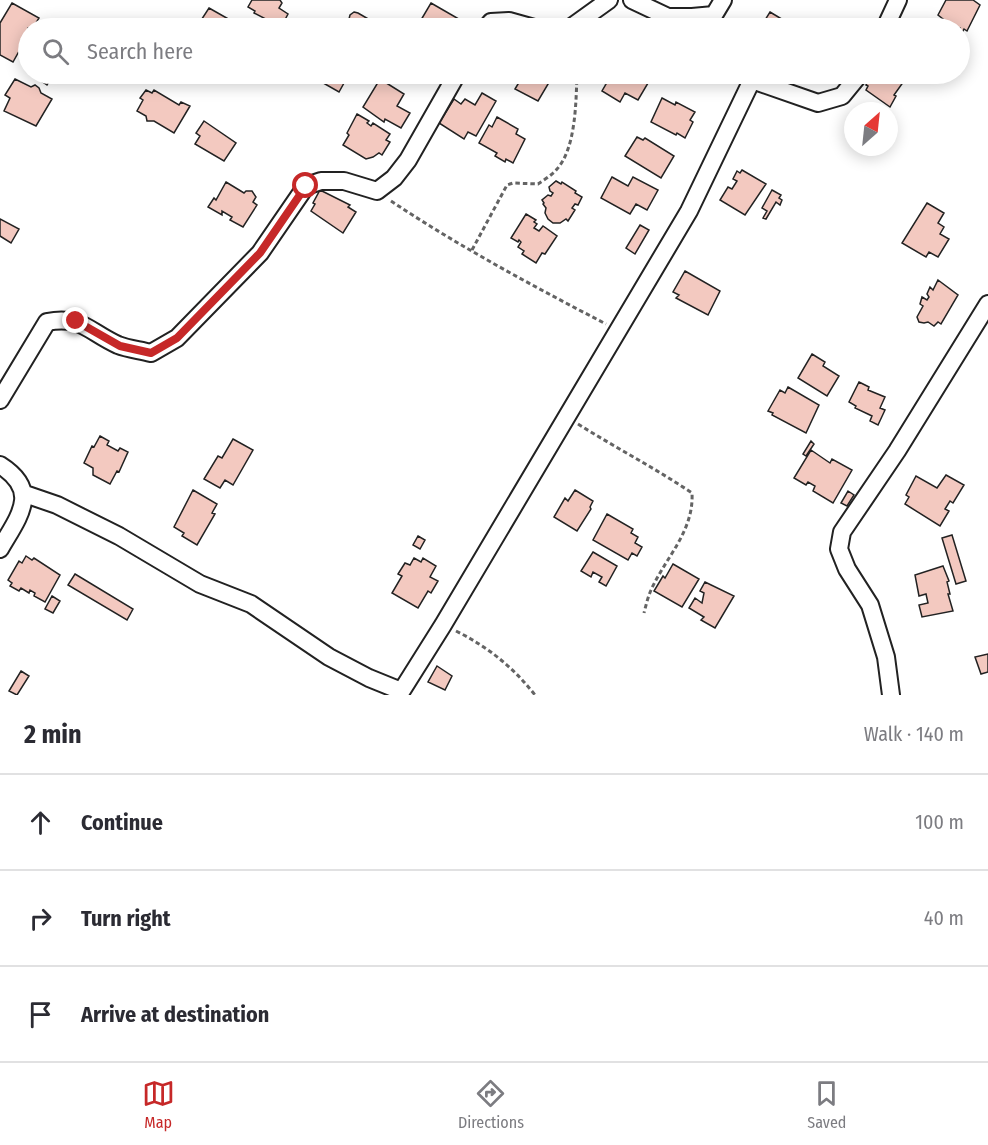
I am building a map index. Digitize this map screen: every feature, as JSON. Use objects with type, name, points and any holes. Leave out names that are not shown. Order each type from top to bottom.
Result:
[{"type":"street","points":[[584,18],[609,0]]},
{"type":"street","points":[[632,0],[668,17],[717,14]]},
{"type":"street","points":[[890,18],[898,0]]},
{"type":"street","points":[[0,400],[47,322],[62,319],[76,321],[120,346],[151,353],[177,338],[260,253],[306,186],[321,181],[344,181],[377,191],[394,178],[408,160],[451,84]]},
{"type":"street","points":[[25,494],[57,505],[144,549],[171,568],[200,584],[251,604],[329,657],[400,693],[443,625],[689,211],[746,84]]},
{"type":"street","points":[[768,84],[818,103],[842,96],[852,84]]},
{"type":"street","points":[[891,695],[886,657],[870,605],[847,569],[839,549],[842,532],[897,451],[988,304]]},
{"type":"street","points":[[0,465],[20,481],[25,494],[20,513],[0,549]]},
{"type":"path","points":[[471,250],[507,185],[513,183],[538,184],[557,169],[568,150],[576,84]]},
{"type":"path","points":[[377,191],[428,225],[522,281],[618,330]]},
{"type":"path","points":[[567,417],[616,448],[657,469],[692,493],[692,508],[682,537],[650,591],[644,613]]},
{"type":"path","points":[[443,625],[470,638],[501,660],[518,673],[535,695]]},
{"type":"building","points":[[252,0],[280,0],[282,3],[279,8],[288,14],[286,18],[264,18],[248,7]]},
{"type":"building","points":[[946,0],[973,0],[980,5],[970,25],[970,18],[942,18],[938,15]]},
{"type":"building","points":[[12,3],[39,18],[18,18],[18,53],[13,62],[0,55],[0,23]]},
{"type":"building","points":[[431,3],[457,18],[422,18]]},
{"type":"building","points":[[209,8],[227,18],[202,18]]},
{"type":"building","points":[[354,12],[367,18],[349,18]]},
{"type":"building","points":[[770,12],[780,18],[766,18]]},
{"type":"building","points":[[15,79],[18,80],[18,84],[31,87],[35,85],[41,93],[52,99],[36,126],[4,111],[10,98],[5,95]]},
{"type":"building","points":[[325,84],[343,84],[339,92]]},
{"type":"building","points":[[377,84],[388,84],[404,94],[397,106],[410,113],[401,128],[385,119],[384,122],[363,107]]},
{"type":"building","points":[[518,84],[548,84],[538,101],[515,89]]},
{"type":"building","points":[[606,84],[647,84],[638,100],[625,93],[620,102],[602,91]]},
{"type":"building","points":[[867,84],[902,84],[894,95],[896,96],[893,102],[883,102],[866,90]]},
{"type":"building","points":[[146,90],[152,93],[154,90],[179,105],[181,102],[190,106],[174,133],[154,121],[147,121],[146,116],[137,111],[143,100],[140,98]]},
{"type":"building","points":[[482,93],[496,101],[476,136],[468,132],[464,139],[439,123],[454,99],[461,104],[465,99],[475,105]]},
{"type":"building","points":[[662,98],[695,112],[685,138],[651,122]]},
{"type":"building","points":[[357,114],[369,121],[367,123],[371,126],[373,123],[390,134],[386,140],[390,142],[382,155],[379,153],[366,159],[343,145]]},
{"type":"building","points":[[497,117],[518,129],[516,134],[525,139],[513,163],[506,159],[505,162],[495,156],[497,153],[479,143],[489,125],[492,127]]},
{"type":"building","points":[[204,121],[236,143],[224,161],[195,144],[200,136],[196,133]]},
{"type":"building","points":[[637,137],[643,140],[645,138],[674,156],[661,178],[625,156]]},
{"type":"building","points":[[742,170],[766,184],[745,215],[720,200],[728,187],[732,189],[737,181],[733,179],[737,171],[740,173]]},
{"type":"building","points":[[612,177],[628,186],[633,177],[658,190],[647,210],[636,204],[630,214],[601,198]]},
{"type":"building","points":[[556,181],[561,184],[562,182],[582,197],[578,205],[575,204],[572,208],[575,210],[568,221],[566,219],[560,223],[553,223],[548,219],[542,200],[548,195],[551,196],[553,193],[549,187]]},
{"type":"building","points":[[226,182],[244,193],[252,191],[256,197],[253,202],[257,205],[243,227],[230,220],[232,217],[222,211],[222,215],[208,207],[214,198],[216,200]]},
{"type":"building","points":[[320,190],[350,205],[348,207],[356,212],[343,233],[311,211]]},
{"type":"building","points":[[772,190],[781,195],[779,198],[782,200],[780,205],[776,202],[766,219],[763,218],[767,211],[762,208]]},
{"type":"building","points":[[927,203],[944,213],[938,223],[944,227],[940,234],[949,239],[938,257],[929,252],[926,257],[902,243]]},
{"type":"building","points":[[526,214],[536,220],[534,222],[537,224],[534,228],[539,231],[543,226],[557,236],[536,263],[522,254],[524,251],[518,247],[521,242],[519,240],[518,242],[511,238]]},
{"type":"building","points":[[0,219],[19,229],[11,243],[0,236]]},
{"type":"building","points":[[640,225],[649,230],[635,254],[626,248]]},
{"type":"building","points":[[685,271],[720,291],[708,315],[676,298],[679,295],[673,292]]},
{"type":"building","points":[[938,280],[958,295],[941,324],[938,322],[934,326],[928,322],[919,322],[917,317],[923,306],[920,304],[922,297],[927,300],[930,287],[933,290]]},
{"type":"building","points":[[812,354],[825,362],[823,366],[839,376],[827,396],[798,378]]},
{"type":"building","points":[[859,382],[869,387],[868,390],[885,397],[880,408],[885,410],[878,425],[870,421],[872,416],[855,408],[856,406],[849,402]]},
{"type":"building","points":[[788,387],[819,405],[806,433],[768,411],[780,390],[785,393]]},
{"type":"building","points":[[100,436],[109,441],[107,445],[118,451],[120,448],[128,452],[119,472],[117,471],[110,484],[93,475],[93,468],[84,463]]},
{"type":"building","points":[[233,439],[253,450],[233,485],[225,480],[220,488],[204,479],[218,456],[222,458]]},
{"type":"building","points":[[811,441],[814,444],[806,456],[803,454]]},
{"type":"building","points":[[811,450],[830,463],[832,459],[852,470],[833,503],[813,491],[815,486],[808,482],[806,485],[794,478]]},
{"type":"building","points":[[946,475],[964,485],[953,503],[950,501],[945,509],[949,511],[940,526],[905,504],[909,497],[906,495],[916,476],[937,488]]},
{"type":"building","points":[[193,490],[217,504],[212,513],[215,514],[197,545],[182,536],[184,533],[174,527]]},
{"type":"building","points":[[575,490],[593,501],[591,509],[577,531],[554,517],[565,498],[568,501]]},
{"type":"building","points":[[848,491],[854,495],[847,506],[841,503]]},
{"type":"building","points":[[607,514],[633,529],[631,533],[638,537],[635,543],[642,547],[637,556],[632,553],[628,560],[593,540]]},
{"type":"building","points":[[952,535],[966,581],[956,584],[942,538]]},
{"type":"building","points":[[418,536],[425,540],[420,549],[413,545]]},
{"type":"building","points":[[593,552],[617,566],[606,586],[599,582],[602,577],[593,572],[591,577],[581,571]]},
{"type":"building","points":[[26,556],[32,560],[34,558],[60,575],[45,602],[34,596],[35,593],[30,590],[29,593],[21,588],[19,591],[10,586],[12,583],[8,580],[19,561],[22,563]]},
{"type":"building","points":[[414,558],[421,562],[423,558],[436,566],[430,577],[438,581],[431,593],[428,591],[418,608],[392,593],[402,576],[398,574],[405,563],[410,565]]},
{"type":"building","points":[[673,564],[699,579],[682,607],[654,591]]},
{"type":"building","points":[[943,566],[949,581],[947,582],[950,594],[948,594],[953,611],[922,617],[919,605],[928,603],[926,594],[919,596],[915,575]]},
{"type":"building","points":[[75,574],[133,609],[127,620],[68,585]]},
{"type":"building","points":[[705,582],[734,596],[715,628],[701,620],[704,617],[689,608],[695,598],[702,603],[704,593],[700,591]]},
{"type":"building","points":[[52,596],[60,601],[53,613],[45,609]]},
{"type":"building","points":[[988,654],[988,672],[981,674],[975,657]]},
{"type":"building","points":[[437,666],[452,676],[445,690],[428,682]]},
{"type":"building","points":[[21,671],[29,676],[17,695],[9,691]]},
{"type":"route","points":[[76,321],[120,346],[151,353],[177,338],[260,253],[306,186]]}]
